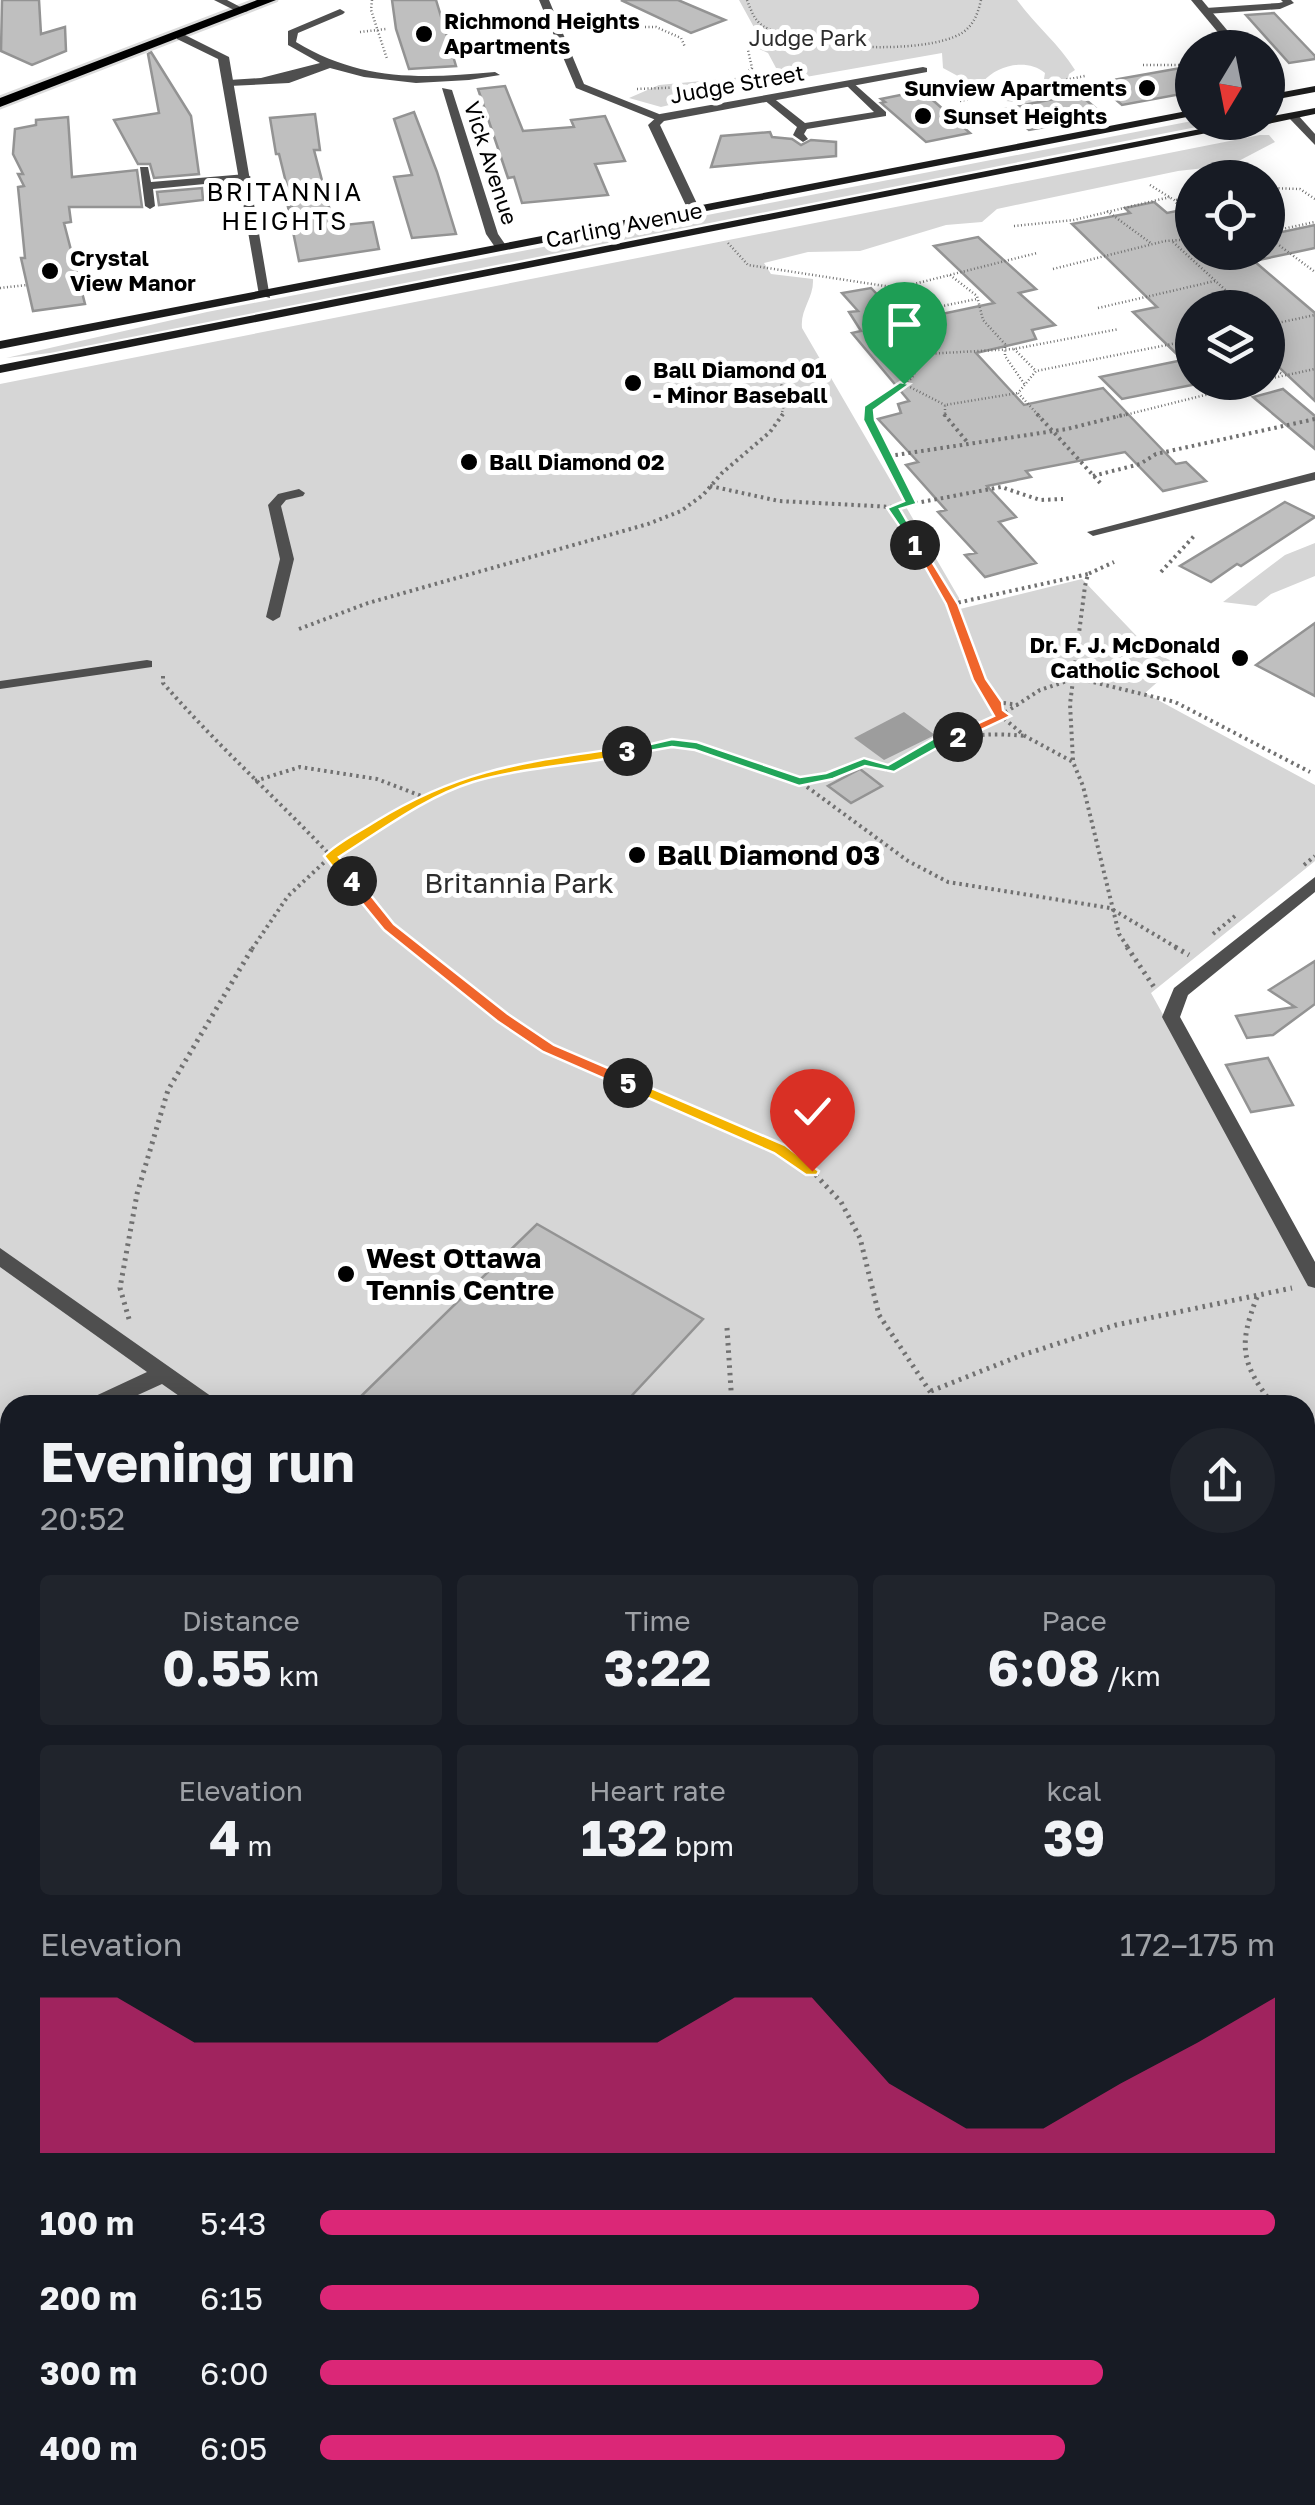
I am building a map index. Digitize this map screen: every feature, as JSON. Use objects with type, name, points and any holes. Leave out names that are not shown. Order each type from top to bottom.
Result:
[{"type":"main road","points":[[0,103],[270,0]]},
{"type":"main road","points":[[0,120],[120,70],[181,36]]},
{"type":"main road","points":[[0,91],[37,88]]},
{"type":"main road","points":[[1285,95],[1315,89]]},
{"type":"main road","points":[[1285,117],[1315,111]]},
{"type":"main road","name":"Carling Avenue","points":[[0,345],[1175,115]]},
{"type":"main road","name":"Carling Avenue","points":[[0,369],[1175,138]]},
{"type":"street","points":[[1196,0],[1222,30]]},
{"type":"street","points":[[181,36],[223,57],[265,295]]},
{"type":"street","name":"Judge Street","points":[[694,210],[654,126],[660,118],[923,70]]},
{"type":"street","name":"Vick Avenue","points":[[446,90],[492,234],[501,248]]},
{"type":"street","points":[[1293,116],[1315,141]]},
{"type":"street","points":[[1305,1283],[1171,1017],[1180,992],[1315,883]]},
{"type":"street","points":[[0,1256],[193,1395]]},
{"type":"street","points":[[118,1395],[163,1374]]},
{"type":"lane","points":[[219,0],[243,11]]},
{"type":"lane","points":[[544,0],[580,86],[660,118]]},
{"type":"lane","points":[[1206,12],[1280,6],[1289,3],[1286,0]]},
{"type":"lane","points":[[340,12],[293,31],[291,43],[304,53],[394,82],[495,74]]},
{"type":"lane","points":[[229,83],[289,80],[332,63]]},
{"type":"lane","points":[[768,100],[803,133],[882,114],[851,84]]},
{"type":"lane","points":[[144,169],[150,206]]},
{"type":"lane","points":[[147,186],[246,178]]},
{"type":"lane","points":[[1092,532],[1315,476]]},
{"type":"lane","points":[[272,617],[287,559],[274,505],[282,496],[299,492]]},
{"type":"lane","points":[[0,684],[147,664]]},
{"type":"path","points":[[372,0],[390,68]]},
{"type":"path","points":[[608,98],[652,87],[708,85],[743,78],[752,68],[748,50],[760,25],[746,0]]},
{"type":"path","points":[[760,25],[837,44],[926,44],[958,36],[977,20],[981,0]]},
{"type":"path","points":[[638,27],[656,26],[682,38],[685,47]]},
{"type":"path","points":[[360,32],[386,29]]},
{"type":"path","points":[[758,36],[784,34]]},
{"type":"path","points":[[1143,65],[1175,67]]},
{"type":"path","points":[[960,101],[1085,76]]},
{"type":"path","points":[[1150,184],[1175,202]]},
{"type":"path","points":[[1285,188],[1300,188],[1315,199]]},
{"type":"path","points":[[1014,226],[1043,226],[1102,216],[1108,211],[1175,199]]},
{"type":"path","points":[[1108,211],[1152,244]]},
{"type":"path","points":[[1285,230],[1315,222]]},
{"type":"path","points":[[722,237],[748,265],[898,288],[1037,253]]},
{"type":"path","points":[[1172,241],[1225,290]]},
{"type":"path","points":[[1054,269],[1175,241]]},
{"type":"path","points":[[1285,248],[1315,272]]},
{"type":"path","points":[[950,275],[977,299],[983,320],[1005,344],[1025,385]]},
{"type":"path","points":[[1098,308],[1215,281]]},
{"type":"path","points":[[0,288],[27,285]]},
{"type":"path","points":[[898,288],[893,296],[926,354]]},
{"type":"path","points":[[903,314],[977,299]]},
{"type":"path","points":[[1285,322],[1315,316]]},
{"type":"path","points":[[926,354],[1014,349],[1119,329]]},
{"type":"path","points":[[904,384],[945,405],[1018,394],[1036,371],[1175,343]]},
{"type":"path","points":[[1014,349],[1036,371]]},
{"type":"path","points":[[911,504],[869,420],[868,408],[904,384],[926,354]]},
{"type":"path","points":[[300,629],[368,603],[648,524],[681,511],[758,445],[784,413],[786,396],[772,365]]},
{"type":"path","points":[[1285,375],[1314,370]]},
{"type":"path","points":[[1018,394],[1102,485]]},
{"type":"path","points":[[889,456],[1050,430],[1192,400]]},
{"type":"path","points":[[945,405],[944,415],[968,444]]},
{"type":"path","points":[[1094,476],[1140,464],[1156,454],[1315,419]]},
{"type":"path","points":[[710,486],[779,500],[892,508],[1001,487],[1040,500],[1063,499]]},
{"type":"path","points":[[892,508],[952,604],[979,680],[995,702],[996,712],[1025,736],[1073,762]]},
{"type":"path","points":[[1161,572],[1196,535]]},
{"type":"path","points":[[952,604],[1088,574],[1114,562]]},
{"type":"path","points":[[1088,574],[1070,720],[1073,762],[1083,786],[1119,934],[1154,987]]},
{"type":"path","points":[[163,673],[163,683],[331,856],[389,927],[503,1018],[548,1048],[780,1149],[812,1171],[841,1202],[860,1238],[879,1315],[934,1395]]},
{"type":"path","points":[[799,781],[828,776],[864,762],[889,770],[943,739],[978,730],[1059,679],[1076,678],[1175,702],[1310,772]]},
{"type":"path","points":[[995,702],[1018,705]]},
{"type":"path","points":[[978,730],[1025,736]]},
{"type":"path","points":[[120,1345],[130,1321],[120,1288],[137,1194],[168,1090],[271,917],[331,856],[424,798],[466,780],[515,768],[672,743],[697,746],[799,781],[903,859],[936,878],[993,891],[1110,908],[1211,968]]},
{"type":"path","points":[[255,781],[300,767],[377,779],[424,798]]},
{"type":"path","points":[[931,1390],[1122,1324],[1182,1308],[1257,1297],[1305,1283]]},
{"type":"path","points":[[1257,1297],[1241,1342],[1242,1360],[1265,1395]]},
{"type":"path","points":[[726,1328],[731,1395]]},
{"type":"green space","name":"Judge Park","points":[[739,0],[1017,0],[1075,70],[1067,82],[1074,91],[1032,104],[1006,101],[1044,79],[1045,73],[1021,65],[996,71],[983,82],[967,81],[943,68],[942,53],[783,81],[768,53],[757,48],[761,40]]},
{"type":"green space","points":[[755,76],[767,81],[762,86],[699,92],[694,99],[661,107],[629,98],[659,85]]},
{"type":"green space","points":[[1175,124],[1175,131],[50,353],[6,358],[207,312]]},
{"type":"green space","name":"Britannia Park","points":[[1235,140],[1273,140],[1241,160],[1175,160],[1175,172],[997,209],[982,222],[946,225],[860,251],[808,252],[764,263],[771,274],[813,279],[802,328],[959,598],[960,609],[1082,579],[1151,651],[1178,664],[1145,693],[1315,785],[1315,861],[1151,993],[1315,1288],[1315,1395],[0,1395],[0,384]]},
{"type":"green space","points":[[1315,543],[1315,576],[1271,594],[1256,606],[1223,602],[1285,555]]},
{"type":"shaded area","points":[[904,712],[935,735],[884,760],[854,738]]},
{"type":"building","points":[[2,0],[39,0],[41,34],[65,27],[66,51],[32,65],[1,51]]},
{"type":"building","name":"Richmond Heights Apartments","points":[[392,0],[436,0],[456,66],[409,69],[396,29]]},
{"type":"building","points":[[621,0],[678,0],[725,20],[691,33]]},
{"type":"building","points":[[1274,13],[1315,59],[1289,63],[1285,59],[1285,30],[1259,30],[1246,15]]},
{"type":"building","points":[[151,52],[191,116],[199,174],[154,178],[150,164],[138,164],[114,120],[159,113],[148,54]]},
{"type":"building","name":"Sunview Apartments","points":[[1175,69],[1175,95],[1122,105],[1096,83]]},
{"type":"building","points":[[505,86],[523,131],[574,127],[571,120],[605,116],[625,161],[595,164],[608,195],[522,203],[514,177],[508,178],[478,89]]},
{"type":"building","name":"Sunset Heights","points":[[920,91],[970,133],[926,142],[881,103],[885,102],[881,99]]},
{"type":"building","points":[[1079,94],[1105,116],[1029,130],[1004,109]]},
{"type":"building","points":[[414,112],[456,234],[412,238],[394,177],[412,175],[394,119]]},
{"type":"building","points":[[315,114],[320,150],[314,150],[334,226],[373,222],[379,249],[299,261],[288,207],[292,207],[270,118]]},
{"type":"building","points":[[68,117],[72,177],[137,170],[142,207],[69,207],[71,222],[64,223],[85,304],[33,311],[21,258],[25,258],[18,187],[24,186],[13,154],[15,129],[36,125],[36,120]]},
{"type":"building","points":[[770,132],[772,137],[792,139],[801,145],[811,140],[836,142],[836,156],[711,167],[721,136]]},
{"type":"building","points":[[202,188],[203,200],[159,205],[157,192]]},
{"type":"building","points":[[1154,202],[1167,213],[1175,211],[1175,270],[1265,270],[1315,313],[1315,401],[1285,373],[1285,290],[1175,290],[1175,352],[1133,312],[1157,307],[1072,224],[1130,213],[1125,208]]},
{"type":"building","points":[[1315,225],[1315,248],[1285,254],[1285,231]]},
{"type":"building","points":[[978,237],[1036,289],[1019,293],[1055,325],[1032,330],[1036,339],[976,353],[1024,405],[1103,388],[1176,464],[1186,462],[1206,481],[1163,491],[1125,452],[1026,471],[1031,477],[987,486],[1016,517],[999,522],[1036,563],[985,577],[965,555],[976,553],[938,512],[946,510],[906,465],[918,462],[878,419],[901,413],[898,404],[909,401],[852,333],[861,331],[849,312],[858,311],[842,293],[871,288],[904,322],[994,303],[934,246]]},
{"type":"building","points":[[1175,362],[1175,388],[1122,399],[1100,377]]},
{"type":"building","points":[[1285,391],[1315,416],[1315,449],[1257,400],[1285,400]]},
{"type":"building","points":[[1285,502],[1315,517],[1211,582],[1180,566]]},
{"type":"building","points":[[1315,623],[1315,696],[1256,665]]},
{"type":"building","points":[[860,769],[882,786],[851,803],[828,786]]},
{"type":"building","points":[[1315,961],[1315,1004],[1273,1035],[1247,1038],[1236,1016],[1295,1007],[1269,990]]},
{"type":"building","points":[[1268,1058],[1293,1105],[1251,1112],[1226,1065]]},
{"type":"building","points":[[537,1224],[703,1319],[632,1395],[362,1395]]},
{"type":"place","name":"Richmond Heights Apartments","points":[[424,34]]},
{"type":"place","name":"Sunview Apartments","points":[[1147,88]]},
{"type":"place","name":"Sunset Heights","points":[[923,116]]},
{"type":"place","name":"Crystal View Manor","points":[[50,271]]},
{"type":"place","name":"Ball Diamond 01 - Minor Baseball","points":[[633,383]]},
{"type":"place","name":"Ball Diamond 02","points":[[469,462]]},
{"type":"place","name":"Dr. F. J. McDonald Catholic School","points":[[1240,658]]},
{"type":"place","name":"Ball Diamond 03","points":[[637,855]]},
{"type":"place","name":"West Ottawa Tennis Centre","points":[[346,1274]]},
{"type":"district","name":"BRITANNIA HEIGHTS","points":[[285,206]]},
{"type":"route","points":[[812,1171],[780,1149],[548,1048],[503,1018],[389,927],[331,856],[424,798],[466,780],[515,768],[672,743],[697,746],[799,781],[828,776],[864,762],[889,770],[943,739],[978,730],[1004,716],[996,712],[995,702],[979,680],[973,654],[954,618],[952,604],[892,508],[911,504],[869,420],[868,408],[904,384]]}]
